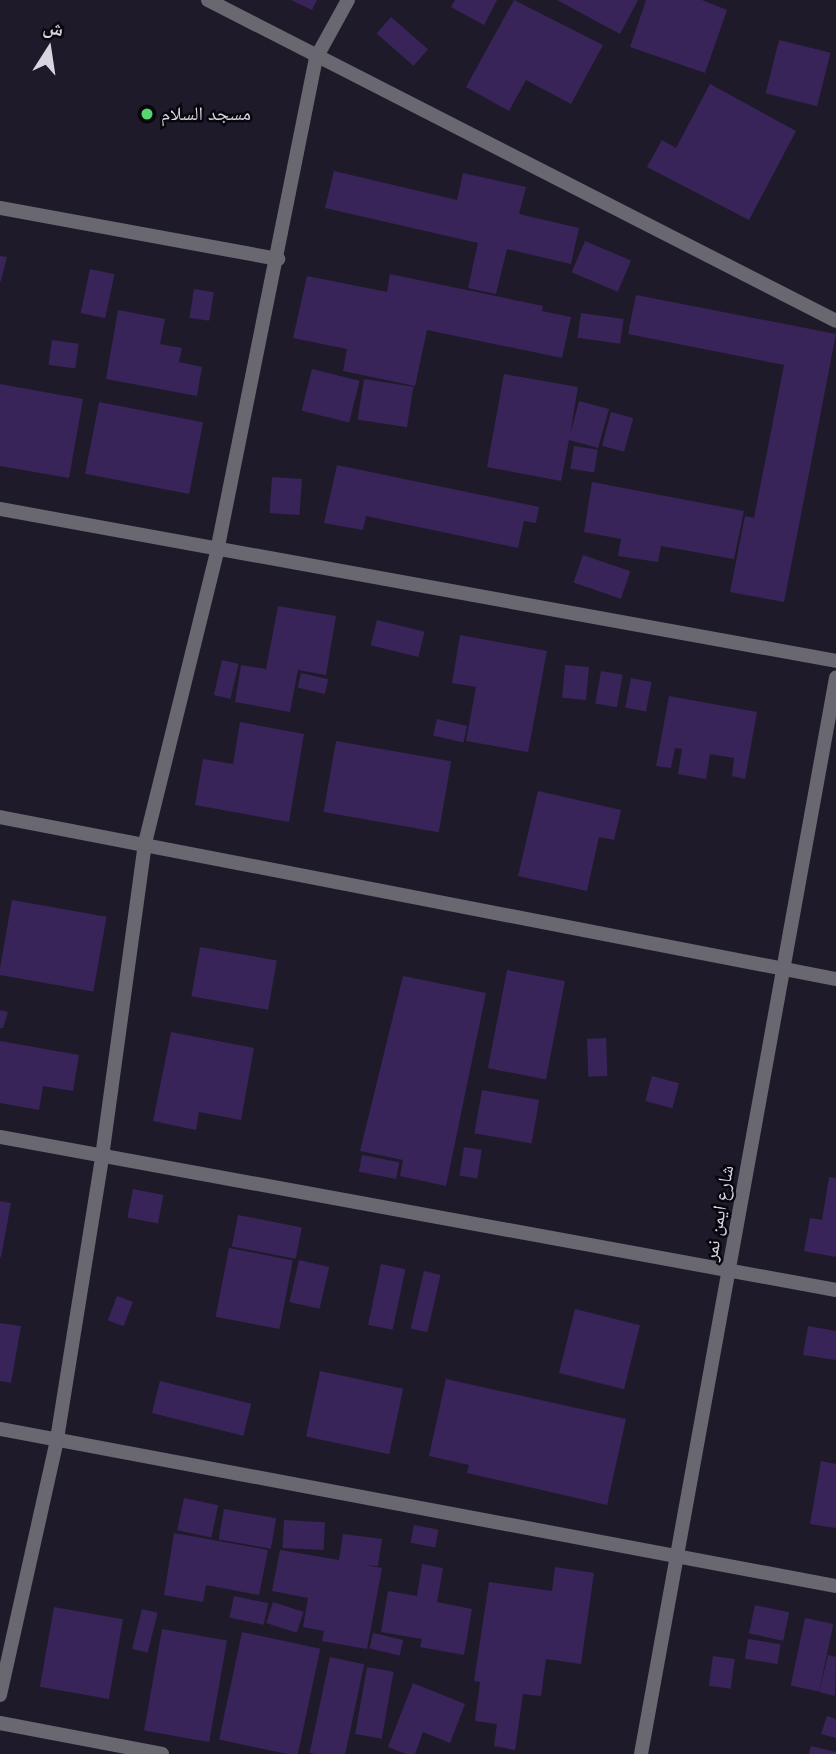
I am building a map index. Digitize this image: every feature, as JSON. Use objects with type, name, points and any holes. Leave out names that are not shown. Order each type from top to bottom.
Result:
[{"type":"street","points":[[208,0],[316,58],[836,321]]},
{"type":"street","points":[[0,1695],[57,1439],[102,1157],[145,843],[217,551],[278,259],[316,58],[348,0]]},
{"type":"street","points":[[0,208],[278,259]]},
{"type":"street","points":[[0,509],[217,551],[836,662]]},
{"type":"street","name":"شارع ايمن نمر","points":[[641,1754],[729,1271],[780,969],[836,678]]},
{"type":"street","points":[[0,817],[836,979]]},
{"type":"street","points":[[0,1137],[836,1290]]},
{"type":"street","points":[[0,1429],[836,1586]]},
{"type":"street","points":[[0,1723],[162,1754]]},
{"type":"building","points":[[291,0],[317,0],[312,10]]},
{"type":"building","points":[[455,0],[497,0],[484,25],[451,7]]},
{"type":"building","points":[[514,0],[603,45],[571,104],[526,80],[509,111],[466,87]]},
{"type":"building","points":[[557,0],[638,0],[620,34]]},
{"type":"building","points":[[646,0],[702,0],[727,10],[705,73],[630,47]]},
{"type":"building","points":[[391,17],[428,49],[414,66],[377,34]]},
{"type":"building","points":[[779,40],[830,53],[817,106],[766,93]]},
{"type":"building","points":[[710,84],[796,131],[749,220],[647,167],[662,140],[676,148]]},
{"type":"building","points":[[334,171],[457,200],[463,173],[526,187],[519,214],[579,228],[571,264],[507,249],[496,294],[468,288],[478,243],[325,208]]},
{"type":"building","points":[[585,241],[631,261],[618,292],[572,272]]},
{"type":"building","points":[[0,256],[7,257],[1,281],[0,281]]},
{"type":"building","points":[[90,269],[114,274],[105,318],[81,313]]},
{"type":"building","points":[[390,274],[543,306],[542,311],[571,317],[562,358],[427,330],[415,386],[343,371],[347,349],[293,338],[307,276],[387,292]]},
{"type":"building","points":[[194,289],[214,292],[209,321],[189,318]]},
{"type":"building","points":[[636,295],[836,334],[784,602],[730,592],[745,516],[754,518],[784,365],[628,334]]},
{"type":"building","points":[[118,310],[165,319],[160,344],[182,348],[179,362],[202,367],[197,396],[106,379]]},
{"type":"building","points":[[581,313],[624,319],[620,344],[578,338]]},
{"type":"building","points":[[52,340],[79,344],[75,369],[49,365]]},
{"type":"building","points":[[312,369],[360,381],[349,423],[302,411]]},
{"type":"building","points":[[504,374],[578,387],[570,435],[579,401],[609,409],[598,448],[569,440],[561,481],[487,467]]},
{"type":"building","points":[[364,379],[413,387],[407,427],[358,419]]},
{"type":"building","points":[[0,384],[83,399],[69,478],[0,466]]},
{"type":"building","points":[[99,402],[203,422],[189,494],[85,474]]},
{"type":"building","points":[[611,412],[633,418],[624,452],[602,446]]},
{"type":"building","points":[[574,446],[598,450],[594,472],[570,469]]},
{"type":"building","points":[[337,465],[539,507],[536,523],[524,521],[518,548],[366,516],[363,530],[324,523]]},
{"type":"building","points":[[272,477],[302,479],[299,515],[269,513]]},
{"type":"building","points":[[592,482],[744,511],[734,559],[661,546],[658,562],[618,556],[621,539],[584,532]]},
{"type":"building","points":[[583,555],[630,571],[621,599],[574,582]]},
{"type":"building","points":[[278,606],[336,616],[326,675],[298,670],[290,712],[235,702],[241,665],[266,669]]},
{"type":"building","points":[[377,620],[425,632],[418,657],[371,645]]},
{"type":"building","points":[[460,635],[547,651],[528,752],[466,741],[476,687],[452,683]]},
{"type":"building","points":[[222,660],[239,664],[230,699],[214,695]]},
{"type":"building","points":[[565,665],[589,667],[586,700],[562,698]]},
{"type":"building","points":[[601,671],[623,675],[617,707],[595,703]]},
{"type":"building","points":[[301,673],[328,679],[325,694],[298,688]]},
{"type":"building","points":[[631,678],[652,682],[646,711],[625,707]]},
{"type":"building","points":[[669,696],[757,712],[745,779],[732,776],[734,758],[710,754],[706,779],[678,774],[682,749],[675,748],[671,768],[656,766]]},
{"type":"building","points":[[437,719],[467,726],[463,743],[433,736]]},
{"type":"building","points":[[240,722],[304,734],[289,822],[195,805],[203,759],[233,764]]},
{"type":"building","points":[[336,741],[451,761],[439,832],[323,812]]},
{"type":"building","points":[[538,791],[621,810],[614,840],[599,837],[587,891],[518,876]]},
{"type":"building","points":[[12,900],[107,917],[93,992],[0,975]]},
{"type":"building","points":[[200,947],[277,961],[268,1010],[191,996]]},
{"type":"building","points":[[507,970],[565,981],[546,1079],[488,1068]]},
{"type":"building","points":[[403,976],[486,993],[446,1186],[400,1176],[403,1160],[360,1151]]},
{"type":"building","points":[[0,1010],[8,1012],[3,1028],[0,1028]]},
{"type":"building","points":[[171,1032],[254,1048],[241,1120],[199,1112],[196,1130],[153,1121]]},
{"type":"building","points":[[606,1038],[607,1076],[588,1077],[587,1039]]},
{"type":"building","points":[[0,1041],[79,1055],[73,1091],[43,1086],[39,1110],[0,1103]]},
{"type":"building","points":[[652,1076],[679,1083],[672,1108],[645,1101]]},
{"type":"building","points":[[482,1090],[539,1100],[531,1143],[474,1133]]},
{"type":"building","points":[[464,1147],[482,1150],[477,1178],[459,1176]]},
{"type":"building","points":[[362,1155],[399,1162],[396,1179],[359,1172]]},
{"type":"building","points":[[829,1177],[836,1178],[836,1257],[804,1251],[810,1218],[822,1220]]},
{"type":"building","points":[[133,1189],[163,1195],[158,1223],[127,1217]]},
{"type":"building","points":[[0,1201],[11,1203],[1,1257],[0,1257]]},
{"type":"building","points":[[238,1215],[302,1227],[296,1259],[232,1246]]},
{"type":"building","points":[[229,1248],[293,1260],[279,1329],[216,1317]]},
{"type":"building","points":[[299,1260],[329,1267],[320,1309],[289,1302]]},
{"type":"building","points":[[381,1264],[405,1269],[393,1330],[368,1325]]},
{"type":"building","points":[[424,1271],[441,1275],[427,1332],[411,1328]]},
{"type":"building","points":[[117,1296],[133,1302],[124,1326],[108,1320]]},
{"type":"building","points":[[575,1309],[640,1325],[624,1389],[559,1373]]},
{"type":"building","points":[[0,1323],[21,1326],[11,1383],[0,1381]]},
{"type":"building","points":[[808,1326],[836,1331],[836,1360],[803,1355]]},
{"type":"building","points":[[320,1371],[403,1389],[389,1454],[306,1437]]},
{"type":"building","points":[[446,1379],[626,1419],[607,1505],[467,1473],[469,1465],[429,1456]]},
{"type":"building","points":[[160,1381],[251,1404],[243,1436],[152,1413]]},
{"type":"building","points":[[821,1461],[836,1464],[836,1528],[810,1524]]},
{"type":"building","points":[[184,1498],[218,1505],[211,1538],[177,1530]]},
{"type":"building","points":[[224,1509],[276,1518],[271,1549],[219,1540]]},
{"type":"building","points":[[284,1520],[325,1522],[323,1550],[283,1548]]},
{"type":"building","points":[[414,1525],[439,1530],[435,1547],[411,1543]]},
{"type":"building","points":[[174,1533],[268,1550],[259,1595],[206,1585],[203,1602],[164,1595]]},
{"type":"building","points":[[343,1534],[382,1539],[378,1566],[364,1565],[382,1568],[367,1649],[322,1641],[324,1631],[303,1627],[308,1598],[272,1591],[280,1550],[339,1560]]},
{"type":"building","points":[[422,1564],[443,1568],[437,1602],[472,1609],[464,1655],[420,1647],[422,1639],[381,1632],[388,1591],[417,1596]]},
{"type":"building","points":[[555,1567],[594,1573],[581,1664],[546,1659],[541,1696],[523,1694],[515,1750],[494,1746],[497,1724],[475,1721],[480,1682],[474,1681],[489,1582],[552,1591]]},
{"type":"building","points":[[234,1596],[268,1603],[264,1625],[229,1618]]},
{"type":"building","points":[[273,1602],[303,1612],[297,1633],[266,1623]]},
{"type":"building","points":[[755,1605],[789,1612],[783,1641],[749,1633]]},
{"type":"building","points":[[54,1607],[123,1619],[109,1699],[40,1687]]},
{"type":"building","points":[[142,1609],[158,1613],[148,1653],[132,1649]]},
{"type":"building","points":[[805,1618],[833,1624],[819,1692],[791,1685]]},
{"type":"building","points":[[162,1629],[227,1640],[209,1742],[144,1730]]},
{"type":"building","points":[[242,1632],[320,1649],[298,1754],[219,1740]]},
{"type":"building","points":[[373,1633],[403,1640],[400,1656],[369,1649]]},
{"type":"building","points":[[748,1639],[781,1644],[777,1664],[745,1659]]},
{"type":"building","points":[[828,1655],[836,1657],[835,1696],[819,1692]]},
{"type":"building","points":[[713,1656],[735,1659],[731,1689],[709,1686]]},
{"type":"building","points":[[330,1657],[364,1664],[345,1754],[310,1753]]},
{"type":"building","points":[[367,1667],[394,1672],[382,1739],[355,1734]]},
{"type":"building","points":[[413,1683],[465,1704],[450,1743],[423,1732],[415,1754],[406,1754],[388,1747]]},
{"type":"building","points":[[827,1716],[836,1719],[836,1738],[821,1734]]},
{"type":"building","points":[[811,1746],[836,1752],[836,1754],[809,1754]]},
{"type":"place","name":"مسجد السلام","points":[[147,114]]}]
